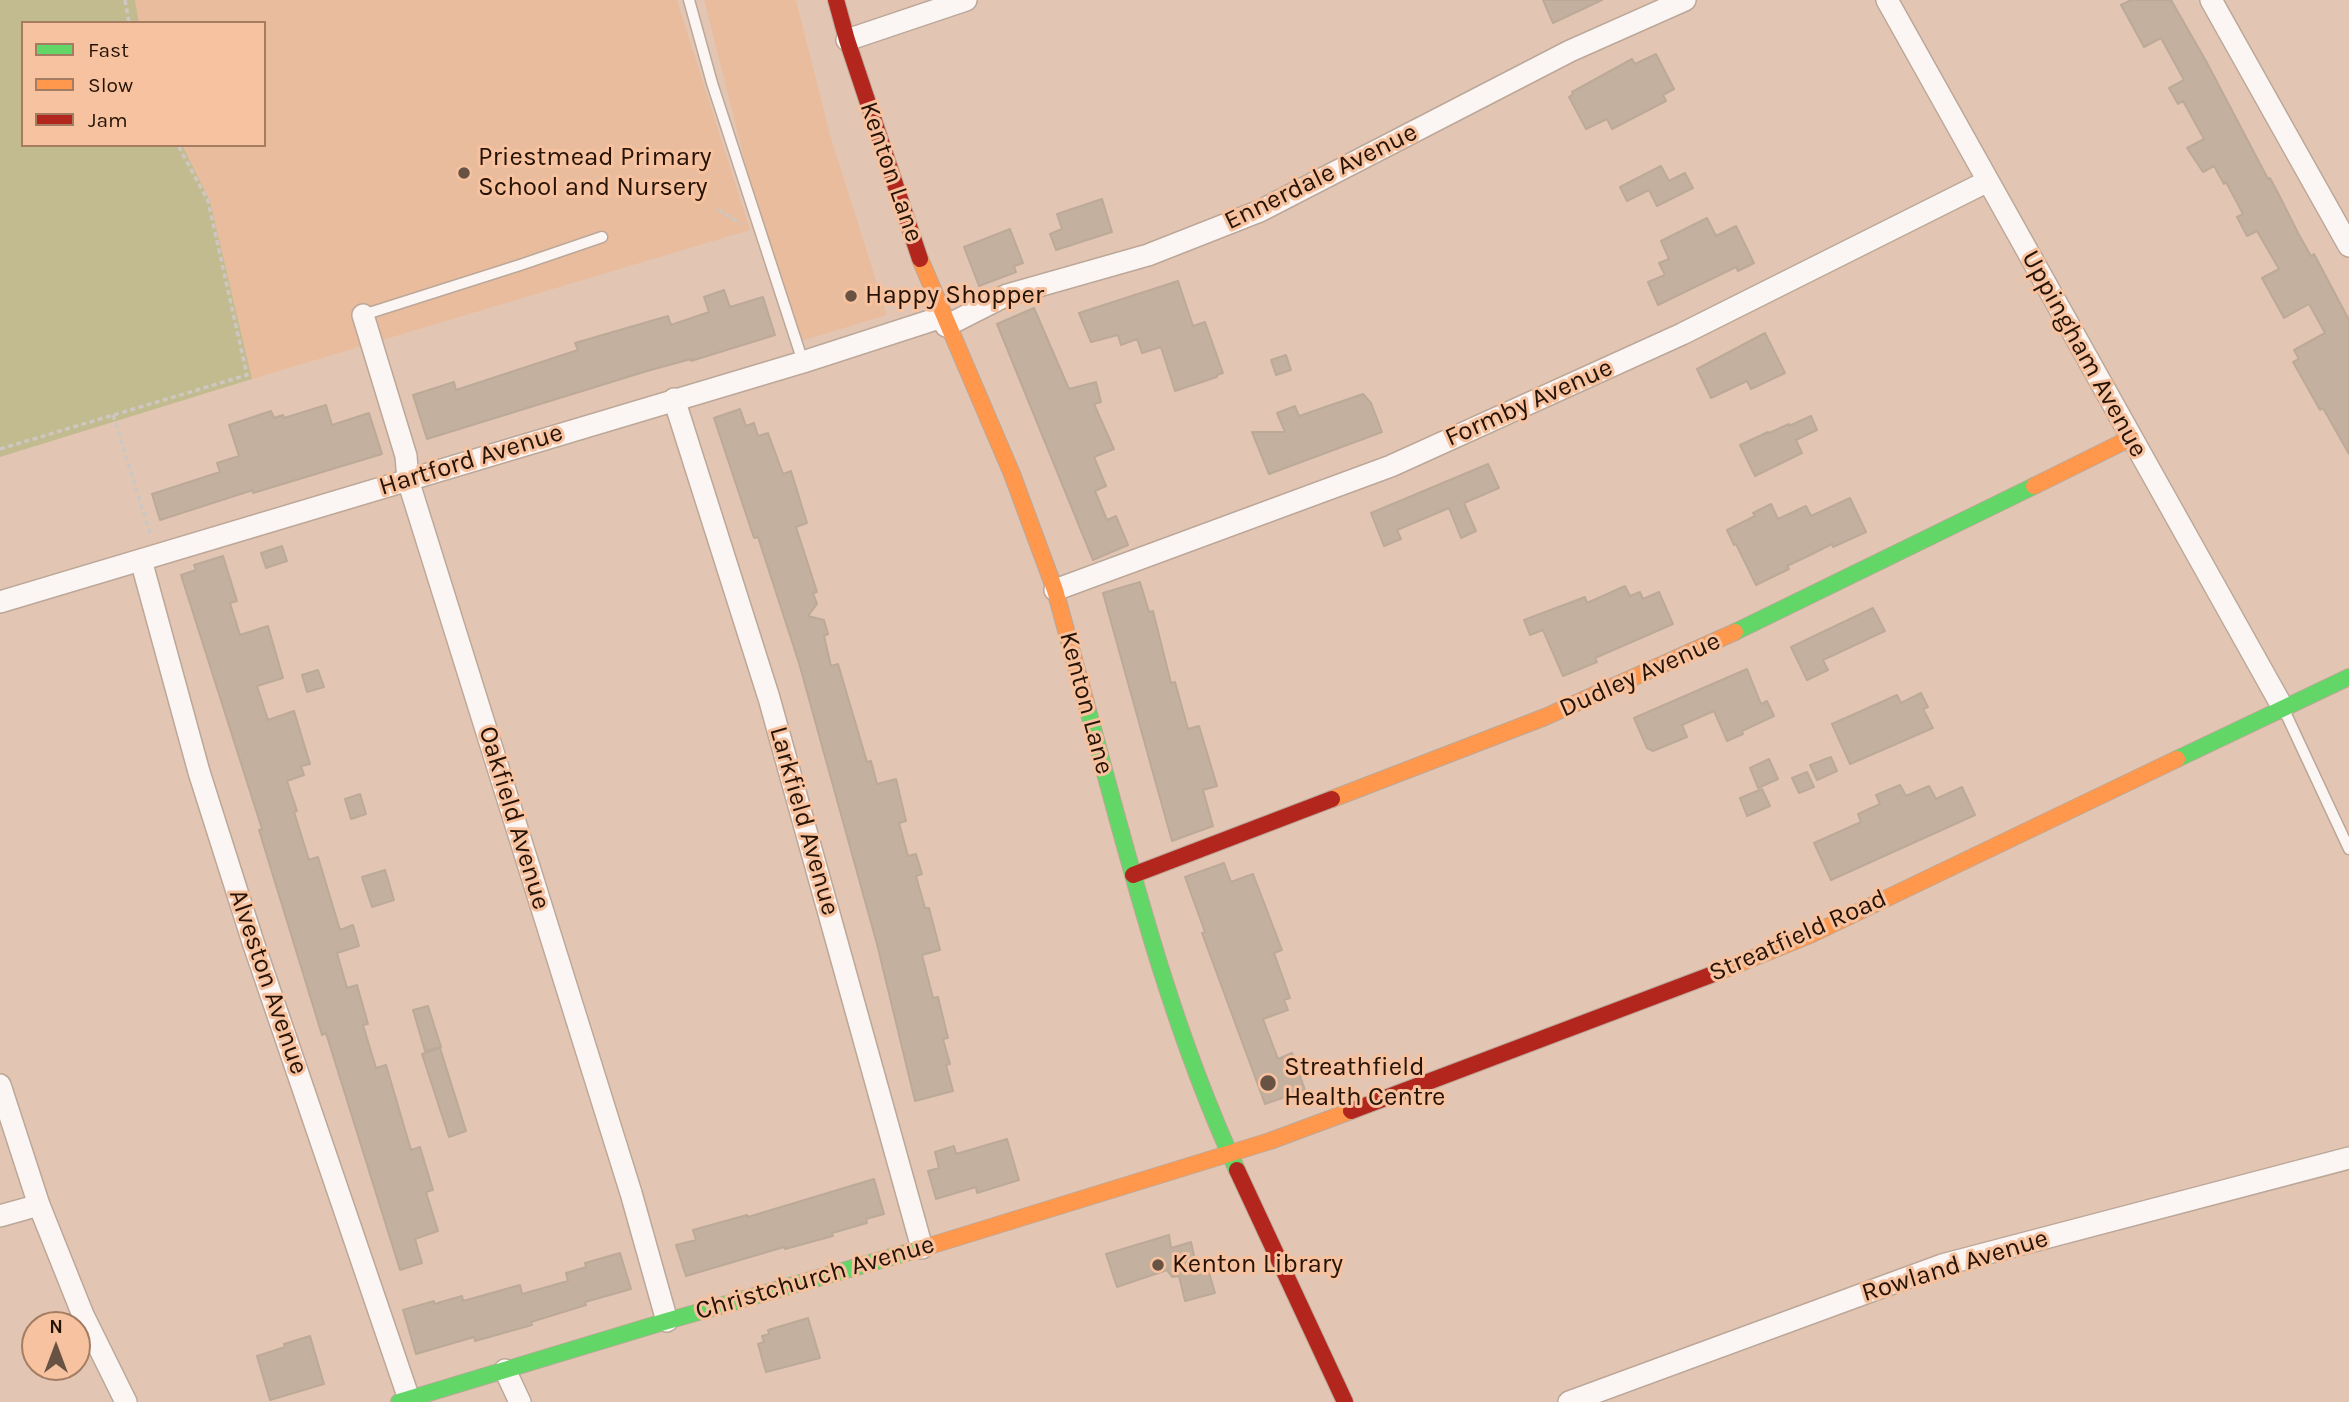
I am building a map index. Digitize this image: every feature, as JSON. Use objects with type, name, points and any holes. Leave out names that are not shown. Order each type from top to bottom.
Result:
[{"type":"street","name":"Kenton Lane","points":[[836,0],[925,274],[1012,474],[1055,590],[1133,875],[1174,1011],[1230,1154],[1345,1402]]},
{"type":"street","points":[[847,40],[966,0]]},
{"type":"street","name":"Ennerdale Avenue","points":[[944,322],[1007,295],[1148,255],[1260,211],[1570,51],[1685,0]]},
{"type":"street","name":"Uppingham Avenue","points":[[1886,0],[2283,708]]},
{"type":"street","points":[[2211,0],[2349,246]]},
{"type":"street","name":"Formby Avenue","points":[[1055,590],[1391,466],[1682,334],[1988,181]]},
{"type":"street","name":"Oakfield Avenue","points":[[363,314],[406,456],[408,480],[627,1180],[667,1321]]},
{"type":"street","name":"Hartford Avenue","points":[[0,602],[674,399],[944,322]]},
{"type":"street","name":"Larkfield Avenue","points":[[674,399],[769,698],[922,1248]]},
{"type":"street","name":"Dudley Avenue","points":[[1133,875],[1545,717],[1779,612],[2131,438]]},
{"type":"street","name":"Alveston Avenue","points":[[149,557],[199,772],[253,942],[369,1279],[404,1401]]},
{"type":"street","name":"Streatfield Road","points":[[1230,1154],[1660,995],[1810,935],[2349,677]]},
{"type":"street","points":[[0,1085],[39,1205],[83,1315],[126,1402]]},
{"type":"street","name":"Christchurch Avenue","points":[[404,1401],[1230,1154]]},
{"type":"street","name":"Rowland Avenue","points":[[1569,1402],[1942,1265],[2349,1158]]},
{"type":"street","points":[[0,1216],[39,1205]]},
{"type":"street","points":[[505,1370],[520,1402]]},
{"type":"lane","points":[[689,0],[712,83],[803,362]]},
{"type":"lane","points":[[363,314],[602,237]]},
{"type":"lane","points":[[2283,708],[2349,849]]},
{"type":"path","points":[[125,0],[130,21]]},
{"type":"path","points":[[0,449],[247,374],[208,201],[179,147]]},
{"type":"path","points":[[113,415],[149,557]]},
{"type":"shaded area","points":[[0,0],[135,0],[139,21],[21,21],[21,147],[183,147],[210,201],[252,379],[0,457]]},
{"type":"shaded area","name":"Priestmead Primary School and Nursery","points":[[135,0],[677,0],[750,230],[252,379],[210,201],[183,147],[266,147],[266,21],[139,21]]},
{"type":"shaded area","points":[[704,0],[796,0],[830,135],[887,315],[791,344]]},
{"type":"building","points":[[1543,0],[1602,0],[1553,23]]},
{"type":"building","points":[[2131,0],[2171,0],[2298,233],[2311,256],[2314,254],[2349,320],[2349,454],[2293,362],[2299,359],[2294,350],[2325,333],[2309,304],[2284,318],[2262,278],[2279,269],[2257,231],[2247,236],[2237,217],[2243,214],[2214,166],[2203,172],[2187,148],[2204,139],[2183,101],[2178,104],[2169,88],[2184,80],[2161,38],[2144,47],[2121,5]]},
{"type":"building","points":[[1656,54],[1674,89],[1663,95],[1666,101],[1612,129],[1607,119],[1586,129],[1569,97],[1572,92],[1632,59],[1635,64]]},
{"type":"building","points":[[1661,166],[1669,181],[1685,173],[1693,188],[1657,206],[1649,190],[1627,201],[1620,187]]},
{"type":"building","points":[[1102,199],[1112,232],[1056,250],[1050,234],[1062,229],[1057,214]]},
{"type":"building","points":[[1707,218],[1716,236],[1736,226],[1754,263],[1738,271],[1736,267],[1658,305],[1648,282],[1665,275],[1659,263],[1669,259],[1661,241]]},
{"type":"building","points":[[1010,229],[1023,263],[1014,266],[1016,272],[979,286],[964,247]]},
{"type":"building","points":[[1178,281],[1193,326],[1205,322],[1223,373],[1175,391],[1161,347],[1142,353],[1137,339],[1121,345],[1118,335],[1091,342],[1079,313]]},
{"type":"building","points":[[724,290],[730,307],[763,297],[775,335],[691,361],[647,371],[427,439],[413,395],[454,382],[456,390],[578,350],[575,343],[668,316],[671,325],[709,312],[704,297]]},
{"type":"building","points":[[1034,308],[1069,389],[1096,382],[1101,402],[1094,404],[1114,449],[1094,457],[1106,486],[1095,491],[1107,520],[1116,516],[1128,545],[1093,560],[997,324]]},
{"type":"building","points":[[1765,333],[1785,373],[1751,389],[1747,381],[1711,398],[1697,369]]},
{"type":"building","points":[[1286,355],[1291,370],[1276,375],[1271,360]]},
{"type":"building","points":[[1363,394],[1371,403],[1382,432],[1269,474],[1252,432],[1285,432],[1277,413],[1295,406],[1299,416]]},
{"type":"building","points":[[326,405],[332,425],[369,413],[382,454],[253,493],[253,490],[160,520],[152,494],[220,472],[217,463],[239,456],[229,425],[271,411],[274,418],[283,415],[284,418]]},
{"type":"building","points":[[740,409],[746,426],[754,423],[758,436],[768,433],[783,474],[791,471],[807,523],[796,527],[817,592],[813,593],[817,604],[808,616],[824,620],[828,634],[824,636],[831,666],[838,664],[867,762],[871,761],[877,784],[896,779],[906,821],[899,823],[908,856],[916,854],[922,874],[916,876],[925,908],[929,908],[940,950],[922,955],[933,998],[938,997],[948,1038],[943,1039],[950,1064],[946,1065],[953,1091],[915,1101],[877,944],[799,663],[758,537],[754,538],[714,418]]},
{"type":"building","points":[[1811,416],[1817,430],[1796,440],[1802,453],[1755,476],[1740,445]]},
{"type":"building","points":[[1488,464],[1499,488],[1464,503],[1476,531],[1461,538],[1449,508],[1397,530],[1401,539],[1384,546],[1371,513]]},
{"type":"building","points":[[1850,498],[1866,532],[1833,547],[1832,544],[1756,585],[1727,530],[1755,516],[1753,513],[1771,504],[1778,519],[1806,506],[1811,516]]},
{"type":"building","points":[[282,546],[287,561],[266,568],[261,553]]},
{"type":"building","points":[[223,556],[237,601],[230,603],[240,635],[268,626],[283,678],[257,686],[268,720],[294,711],[310,764],[301,766],[304,775],[287,781],[297,811],[294,812],[309,860],[318,857],[340,930],[353,925],[359,946],[337,953],[347,988],[357,985],[368,1024],[363,1025],[376,1068],[386,1065],[411,1150],[420,1147],[433,1190],[426,1192],[438,1231],[415,1239],[422,1263],[400,1270],[326,1033],[322,1035],[259,830],[262,829],[181,575],[196,570],[194,565]]},
{"type":"building","points":[[1140,582],[1149,612],[1153,611],[1171,683],[1175,682],[1188,729],[1199,726],[1217,786],[1203,790],[1213,826],[1172,841],[1103,593]]},
{"type":"building","points":[[1625,586],[1630,596],[1640,592],[1643,599],[1659,592],[1673,624],[1595,658],[1597,662],[1563,676],[1543,630],[1530,635],[1524,620],[1585,597],[1587,603]]},
{"type":"building","points":[[1873,608],[1885,631],[1823,660],[1828,670],[1807,680],[1791,647]]},
{"type":"building","points":[[1747,669],[1761,704],[1767,701],[1774,716],[1727,741],[1714,711],[1682,725],[1687,737],[1653,751],[1647,748],[1634,718]]},
{"type":"building","points":[[318,670],[324,687],[307,692],[302,675]]},
{"type":"building","points":[[1921,693],[1928,707],[1923,709],[1933,728],[1850,764],[1832,724],[1897,695],[1901,703]]},
{"type":"building","points":[[1831,757],[1837,771],[1817,780],[1810,765]]},
{"type":"building","points":[[1769,759],[1778,779],[1758,788],[1750,768]]},
{"type":"building","points":[[1807,772],[1814,787],[1799,793],[1792,778]]},
{"type":"building","points":[[1900,785],[1906,796],[1929,786],[1936,799],[1962,787],[1975,815],[1831,880],[1814,843],[1861,822],[1858,814],[1880,804],[1876,795]]},
{"type":"building","points":[[1762,789],[1770,806],[1747,816],[1740,798]]},
{"type":"building","points":[[360,794],[366,814],[351,819],[345,799]]},
{"type":"building","points":[[1224,863],[1231,882],[1253,874],[1282,950],[1274,953],[1290,998],[1284,1000],[1288,1010],[1263,1019],[1278,1059],[1292,1053],[1305,1090],[1265,1104],[1202,933],[1205,932],[1185,877]]},
{"type":"building","points":[[385,870],[394,900],[372,907],[362,877]]},
{"type":"building","points":[[428,1006],[441,1047],[425,1051],[413,1010]]},
{"type":"building","points":[[440,1048],[466,1131],[449,1137],[422,1054]]},
{"type":"building","points":[[1007,1139],[1019,1180],[977,1193],[976,1187],[936,1199],[928,1171],[939,1168],[935,1152],[954,1146],[956,1154]]},
{"type":"building","points":[[874,1179],[884,1214],[866,1219],[867,1223],[832,1233],[833,1236],[785,1249],[784,1247],[686,1276],[676,1245],[696,1240],[693,1230],[747,1215],[748,1217]]},
{"type":"building","name":"Kenton Library","points":[[1169,1235],[1171,1248],[1191,1242],[1195,1260],[1205,1259],[1215,1293],[1185,1301],[1179,1276],[1172,1277],[1167,1270],[1117,1287],[1106,1254]]},
{"type":"building","points":[[620,1253],[631,1289],[585,1302],[586,1305],[531,1322],[532,1325],[475,1341],[474,1337],[416,1354],[403,1310],[462,1296],[463,1301],[520,1285],[522,1294],[568,1281],[566,1273],[586,1267],[585,1263]]},
{"type":"building","points":[[808,1318],[820,1358],[766,1372],[758,1344],[764,1342],[762,1336],[769,1334],[768,1330]]},
{"type":"building","points":[[310,1336],[324,1384],[270,1400],[257,1356]]},
{"type":"traffic: fast","points":[[1735,632],[2034,486]]},
{"type":"traffic: fast","points":[[2177,759],[2349,677]]},
{"type":"traffic: fast","points":[[1086,703],[1134,880],[1170,998],[1212,1114],[1237,1170]]},
{"type":"traffic: fast","points":[[399,1402],[667,1321],[923,1248]]},
{"type":"traffic: slow","points":[[920,259],[1012,474],[1055,590],[1086,703]]},
{"type":"traffic: slow","points":[[2034,486],[2131,438]]},
{"type":"traffic: slow","points":[[1332,799],[1545,717],[1735,632]]},
{"type":"traffic: slow","points":[[1716,973],[1810,935],[2177,759]]},
{"type":"traffic: slow","points":[[923,1248],[1270,1141],[1351,1111]]},
{"type":"traffic: jam","points":[[836,0],[920,259]]},
{"type":"traffic: jam","points":[[1133,875],[1332,799]]},
{"type":"traffic: jam","points":[[1351,1111],[1716,973]]},
{"type":"traffic: jam","points":[[1237,1170],[1345,1402]]},
{"type":"place","name":"Priestmead Primary School and Nursery","points":[[464,173]]},
{"type":"place","name":"Happy Shopper","points":[[851,296]]},
{"type":"place","name":"Streathfield Health Centre","points":[[1268,1083]]},
{"type":"place","name":"Kenton Library","points":[[1158,1265]]}]
